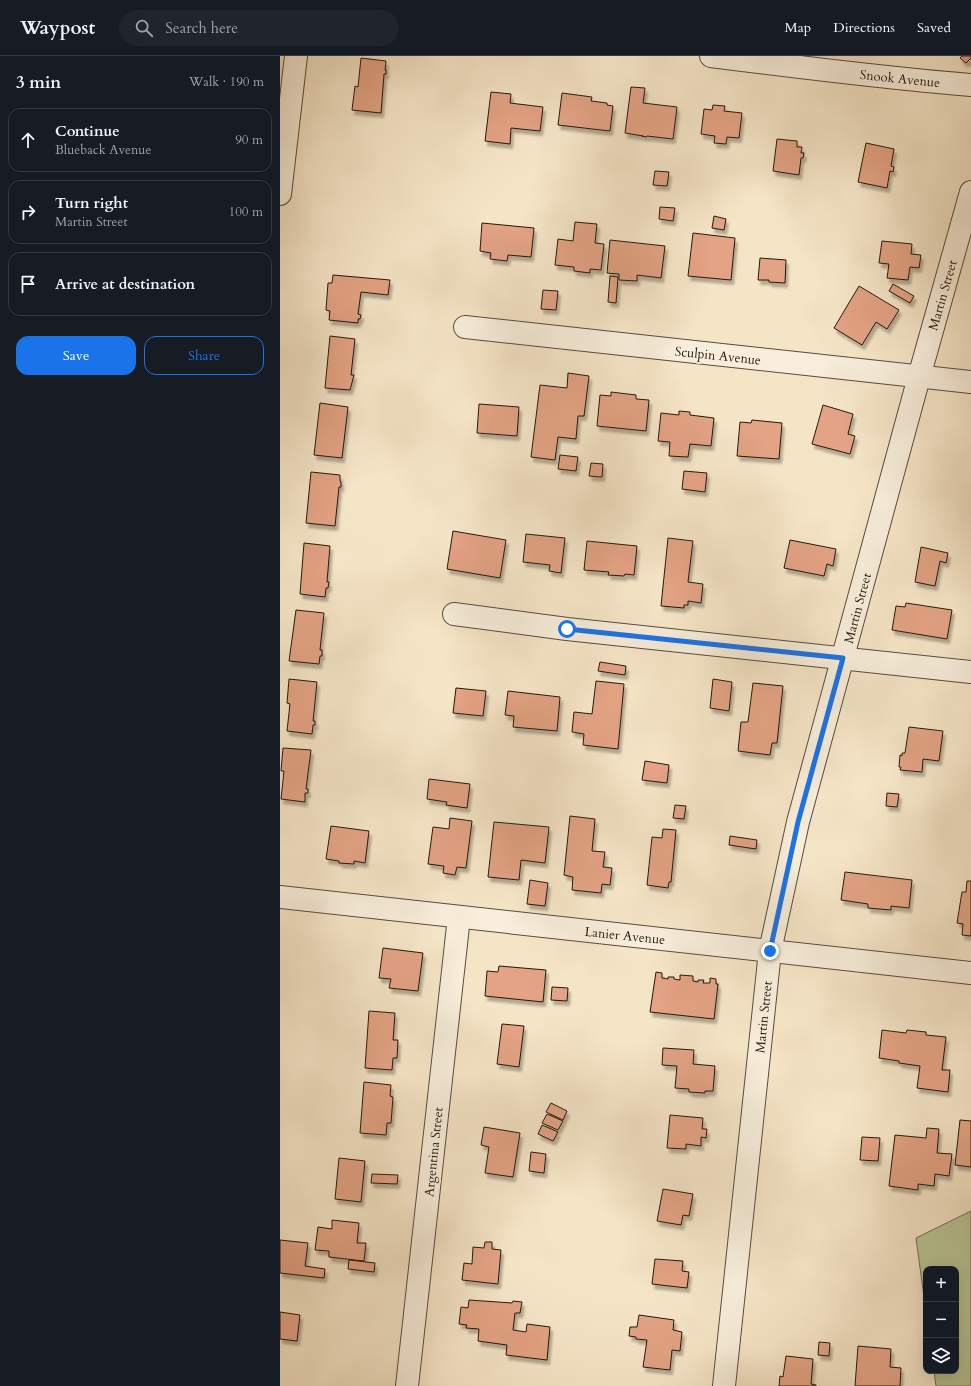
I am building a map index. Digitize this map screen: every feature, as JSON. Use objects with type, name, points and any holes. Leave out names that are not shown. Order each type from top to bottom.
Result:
[{"type":"street","points":[[280,194],[296,56]]},
{"type":"street","name":"Snook Avenue","points":[[711,56],[904,79],[971,84]]},
{"type":"street","name":"Martin Street","points":[[724,1386],[770,951],[798,822],[971,192]]},
{"type":"street","name":"Sculpin Avenue","points":[[465,327],[971,382]]},
{"type":"street","points":[[454,614],[575,630],[971,672]]},
{"type":"street","name":"Lanier Avenue","points":[[280,897],[971,973]]},
{"type":"street","name":"Argentina Street","points":[[407,1386],[459,917]]},
{"type":"green space","points":[[971,1211],[971,1386],[936,1386],[934,1374],[959,1374],[959,1266],[923,1266],[923,1290],[916,1238]]},
{"type":"building","points":[[962,56],[971,56],[971,58],[966,63],[960,58]]},
{"type":"building","points":[[361,58],[386,61],[386,74],[384,74],[381,113],[352,110],[355,86],[358,87]]},
{"type":"building","points":[[631,87],[645,88],[643,103],[677,107],[673,139],[646,137],[625,133]]},
{"type":"building","points":[[491,92],[511,94],[510,103],[543,107],[540,131],[511,128],[510,144],[485,141]]},
{"type":"building","points":[[562,93],[592,97],[591,101],[607,103],[607,105],[613,106],[610,131],[558,125]]},
{"type":"building","points":[[713,105],[725,106],[724,111],[742,113],[739,138],[727,137],[726,144],[714,143],[715,136],[701,134],[704,109],[712,110]]},
{"type":"building","points":[[777,139],[797,141],[797,147],[802,147],[801,153],[804,153],[803,158],[801,158],[799,175],[773,171]]},
{"type":"building","points":[[866,143],[894,149],[891,166],[894,167],[893,172],[890,171],[887,188],[858,182]]},
{"type":"building","points":[[655,171],[669,172],[667,186],[653,185]]},
{"type":"building","points":[[660,207],[675,208],[673,221],[659,219]]},
{"type":"building","points":[[714,216],[726,219],[724,230],[712,228]]},
{"type":"building","points":[[575,222],[597,224],[595,243],[604,244],[601,270],[590,269],[590,273],[574,271],[574,267],[555,265],[558,239],[573,241]]},
{"type":"building","points":[[482,223],[534,228],[531,257],[508,255],[507,261],[490,259],[491,253],[480,251]]},
{"type":"building","points":[[693,233],[735,238],[731,280],[688,276]]},
{"type":"building","points":[[610,240],[665,246],[661,278],[637,275],[637,281],[619,280],[619,274],[607,273]]},
{"type":"building","points":[[882,241],[912,244],[911,254],[921,255],[919,268],[910,267],[908,280],[887,278],[889,264],[879,263]]},
{"type":"building","points":[[760,258],[786,260],[785,283],[769,282],[769,280],[758,280]]},
{"type":"building","points":[[333,275],[390,280],[388,295],[361,292],[358,314],[361,315],[360,319],[358,319],[358,323],[329,320],[330,311],[326,310],[328,283],[332,283]]},
{"type":"building","points":[[610,276],[618,277],[616,303],[608,302]]},
{"type":"building","points":[[893,284],[914,296],[910,303],[889,291]]},
{"type":"building","points":[[859,286],[899,310],[887,329],[876,322],[862,345],[834,328]]},
{"type":"building","points":[[543,290],[558,291],[556,310],[541,309]]},
{"type":"building","points":[[330,336],[355,339],[351,375],[354,375],[350,390],[325,388]]},
{"type":"building","points":[[568,373],[589,376],[584,416],[578,416],[576,439],[558,437],[555,460],[531,457],[540,385],[567,388]]},
{"type":"building","points":[[611,392],[636,395],[636,399],[649,400],[646,431],[597,426],[600,395],[611,396]]},
{"type":"building","points":[[320,403],[348,407],[342,458],[314,455]]},
{"type":"building","points":[[479,404],[519,407],[517,436],[477,433]]},
{"type":"building","points":[[823,405],[853,414],[848,434],[855,436],[850,454],[812,444]]},
{"type":"building","points":[[679,411],[690,412],[690,415],[714,418],[711,446],[690,444],[688,457],[669,456],[670,442],[658,441],[661,413],[679,415]]},
{"type":"building","points":[[752,420],[782,423],[779,459],[737,456],[740,422],[751,423]]},
{"type":"building","points":[[560,455],[578,457],[576,471],[558,469]]},
{"type":"building","points":[[591,463],[603,464],[602,477],[589,476]]},
{"type":"building","points":[[684,471],[707,473],[705,492],[682,489]]},
{"type":"building","points":[[311,472],[340,475],[341,487],[339,487],[335,526],[306,523]]},
{"type":"building","points":[[453,531],[506,540],[500,578],[447,569]]},
{"type":"building","points":[[526,534],[565,538],[561,573],[549,571],[550,565],[523,562]]},
{"type":"building","points":[[668,538],[693,541],[688,582],[703,584],[701,603],[688,601],[688,605],[684,605],[684,608],[661,606]]},
{"type":"building","points":[[790,540],[836,549],[833,566],[827,564],[824,576],[784,568]]},
{"type":"building","points":[[587,541],[637,546],[634,575],[608,575],[609,572],[584,570]]},
{"type":"building","points":[[304,543],[330,546],[327,582],[329,582],[328,588],[326,588],[325,597],[300,594]]},
{"type":"building","points":[[921,547],[948,553],[946,563],[940,561],[935,586],[915,582]]},
{"type":"building","points":[[906,603],[952,610],[947,639],[892,630],[896,606],[905,607]]},
{"type":"building","points":[[296,610],[324,613],[320,650],[322,650],[322,656],[320,656],[319,664],[289,661]]},
{"type":"building","points":[[600,662],[626,666],[625,675],[598,671]]},
{"type":"building","points":[[289,679],[317,682],[313,721],[315,721],[315,725],[313,725],[312,734],[287,731],[290,704],[287,703]]},
{"type":"building","points":[[713,679],[732,682],[729,711],[710,708]]},
{"type":"building","points":[[596,681],[624,684],[618,749],[583,745],[584,734],[572,732],[574,712],[592,714]]},
{"type":"building","points":[[753,683],[783,686],[777,743],[772,743],[770,755],[738,751],[741,722],[748,722]]},
{"type":"building","points":[[456,688],[486,691],[483,716],[453,713]]},
{"type":"building","points":[[508,691],[560,697],[557,731],[513,727],[514,716],[505,715]]},
{"type":"building","points":[[909,727],[943,731],[939,761],[923,759],[922,772],[900,770],[901,767],[899,767],[900,755],[902,756],[902,753],[905,753]]},
{"type":"building","points":[[283,748],[311,750],[306,789],[308,789],[308,793],[305,793],[305,802],[281,799],[284,771],[281,771]]},
{"type":"building","points":[[645,761],[669,765],[667,783],[642,780]]},
{"type":"building","points":[[429,779],[470,784],[467,808],[446,805],[447,802],[427,799]]},
{"type":"building","points":[[887,793],[899,794],[897,807],[886,806]]},
{"type":"building","points":[[675,805],[686,806],[684,819],[673,818]]},
{"type":"building","points":[[570,816],[595,819],[592,851],[605,852],[603,867],[612,868],[610,885],[602,884],[601,893],[572,890],[573,877],[564,875]]},
{"type":"building","points":[[450,818],[472,821],[466,868],[457,867],[455,875],[443,873],[444,866],[428,864],[433,827],[449,829]]},
{"type":"building","points":[[494,822],[549,827],[545,863],[521,860],[519,880],[488,877]]},
{"type":"building","points":[[331,826],[369,831],[365,863],[354,861],[354,864],[339,863],[339,861],[326,859]]},
{"type":"building","points":[[663,829],[676,830],[671,882],[669,882],[668,888],[647,885],[652,837],[662,838]]},
{"type":"building","points":[[730,836],[757,840],[756,849],[729,845]]},
{"type":"building","points":[[845,872],[912,880],[909,908],[891,906],[891,910],[868,908],[868,904],[841,900]]},
{"type":"building","points":[[530,880],[548,883],[545,906],[527,904]]},
{"type":"building","points":[[967,881],[971,881],[971,936],[962,935],[963,924],[957,923],[962,892],[966,892]]},
{"type":"building","points":[[383,948],[423,953],[418,991],[389,988],[391,979],[379,978]]},
{"type":"building","points":[[499,966],[546,970],[543,1002],[485,996],[487,971],[498,972]]},
{"type":"building","points":[[656,972],[662,973],[662,978],[668,979],[668,977],[674,977],[674,979],[680,980],[680,975],[693,976],[693,981],[698,982],[698,980],[704,980],[703,983],[710,983],[710,978],[716,979],[716,984],[718,984],[714,1019],[650,1012]]},
{"type":"building","points":[[552,987],[568,988],[567,1001],[551,1000]]},
{"type":"building","points":[[369,1011],[395,1013],[393,1040],[398,1040],[397,1058],[393,1058],[392,1070],[365,1068]]},
{"type":"building","points":[[502,1024],[524,1026],[519,1067],[497,1064]]},
{"type":"building","points":[[882,1030],[906,1033],[907,1030],[926,1032],[926,1035],[946,1037],[942,1070],[950,1070],[948,1092],[917,1088],[920,1066],[879,1058]]},
{"type":"building","points":[[663,1048],[694,1050],[693,1064],[715,1066],[713,1091],[705,1091],[705,1093],[689,1092],[689,1089],[675,1088],[677,1066],[662,1065]]},
{"type":"building","points":[[364,1082],[391,1085],[390,1096],[393,1097],[391,1123],[387,1123],[386,1135],[360,1133]]},
{"type":"building","points":[[551,1103],[567,1111],[563,1120],[546,1112]]},
{"type":"building","points":[[547,1114],[563,1121],[558,1130],[542,1123]]},
{"type":"building","points":[[670,1115],[703,1118],[702,1129],[707,1129],[706,1138],[701,1137],[701,1146],[686,1144],[686,1149],[667,1148]]},
{"type":"building","points":[[960,1120],[971,1121],[971,1167],[955,1165]]},
{"type":"building","points":[[542,1125],[558,1132],[553,1141],[538,1134]]},
{"type":"building","points":[[484,1127],[520,1133],[513,1177],[485,1173],[489,1147],[481,1145]]},
{"type":"building","points":[[927,1128],[939,1129],[937,1153],[952,1154],[949,1176],[935,1174],[934,1186],[918,1184],[918,1190],[889,1186],[895,1135],[926,1138]]},
{"type":"building","points":[[862,1137],[880,1138],[878,1161],[860,1160]]},
{"type":"building","points":[[531,1152],[546,1154],[544,1173],[529,1171]]},
{"type":"building","points":[[339,1158],[365,1161],[361,1202],[335,1199]]},
{"type":"building","points":[[372,1174],[398,1175],[397,1184],[371,1183]]},
{"type":"building","points":[[663,1189],[693,1194],[689,1216],[683,1215],[681,1225],[657,1221]]},
{"type":"building","points":[[332,1220],[359,1223],[357,1243],[366,1243],[364,1261],[329,1257],[329,1251],[315,1250],[318,1227],[332,1229]]},
{"type":"building","points":[[280,1240],[308,1243],[305,1266],[325,1269],[324,1278],[280,1273]]},
{"type":"building","points":[[485,1242],[492,1242],[492,1249],[501,1250],[498,1284],[462,1280],[464,1263],[472,1264],[473,1247],[484,1248]]},
{"type":"building","points":[[655,1259],[683,1261],[682,1271],[689,1272],[687,1288],[652,1284]]},
{"type":"building","points":[[349,1260],[375,1263],[374,1272],[348,1269]]},
{"type":"building","points":[[469,1300],[512,1303],[513,1301],[522,1302],[520,1313],[515,1313],[513,1330],[526,1332],[527,1324],[550,1327],[547,1360],[506,1355],[507,1345],[478,1341],[479,1329],[466,1328],[467,1325],[459,1324],[461,1307],[468,1308]]},
{"type":"building","points":[[280,1312],[300,1315],[297,1341],[280,1339]]},
{"type":"building","points":[[639,1315],[674,1320],[673,1330],[682,1332],[680,1351],[672,1350],[670,1370],[643,1367],[647,1340],[636,1339],[636,1337],[629,1336],[630,1327],[637,1327]]},
{"type":"building","points":[[819,1342],[830,1343],[829,1356],[818,1355]]},
{"type":"building","points":[[858,1346],[891,1349],[890,1367],[901,1368],[900,1386],[855,1386]]},
{"type":"building","points":[[786,1356],[813,1359],[811,1384],[816,1386],[779,1386],[780,1376],[783,1377]]},
{"type":"route","points":[[567,629],[843,658],[798,822],[770,951]]}]
